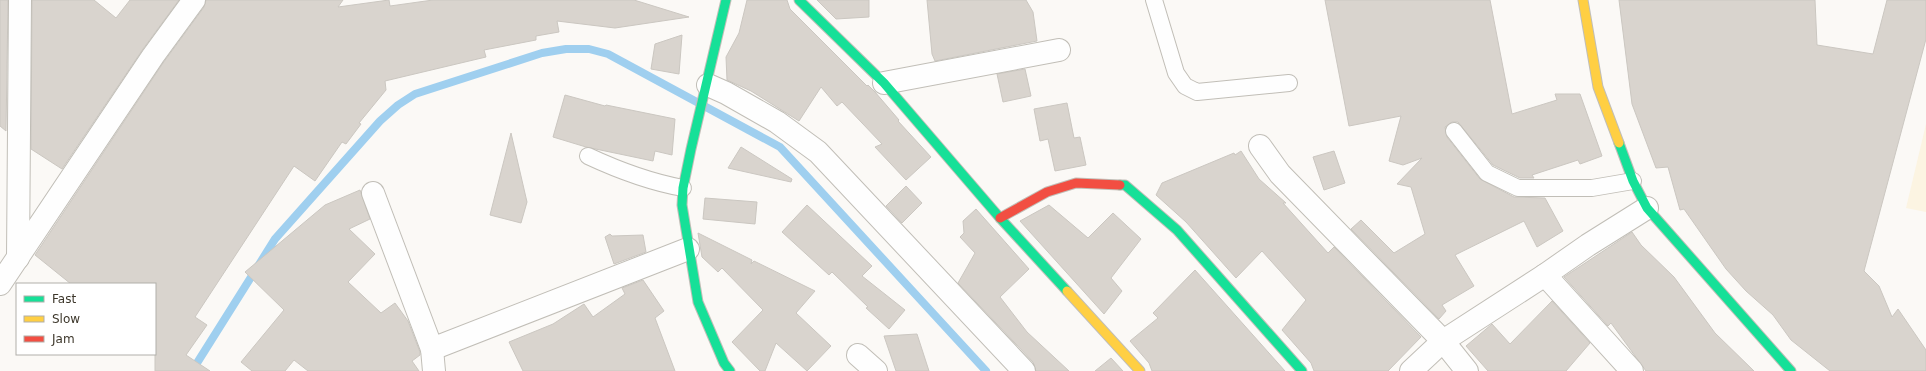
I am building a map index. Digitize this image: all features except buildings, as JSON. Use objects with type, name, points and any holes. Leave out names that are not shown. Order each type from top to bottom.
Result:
[{"type":"street","points":[[18,258],[20,0]]},
{"type":"street","points":[[0,284],[153,56],[194,0]]},
{"type":"street","points":[[726,0],[707,89],[683,188],[682,204],[688,249],[698,302],[724,363],[730,371]]},
{"type":"street","points":[[799,0],[884,83],[1000,218],[1140,371]]},
{"type":"street","points":[[1583,0],[1598,87],[1633,180],[1647,208],[1792,371]]},
{"type":"street","points":[[884,83],[1059,50]]},
{"type":"street","points":[[707,89],[726,93],[777,122],[818,152],[1024,371]]},
{"type":"street","points":[[1260,146],[1280,174],[1443,341],[1467,371]]},
{"type":"street","points":[[1000,218],[1047,192],[1076,183],[1124,185],[1176,230],[1302,371]]},
{"type":"street","points":[[373,193],[432,349],[434,371]]},
{"type":"street","points":[[1411,371],[1443,341],[1545,275],[1588,244],[1647,208]]},
{"type":"street","points":[[432,349],[688,249]]},
{"type":"street","points":[[1545,275],[1632,371]]},
{"type":"street","points":[[858,355],[876,371]]},
{"type":"lane","points":[[1154,0],[1176,73],[1186,86],[1197,92],[1289,82]]},
{"type":"lane","points":[[1454,131],[1487,173],[1518,188],[1592,188],[1633,180]]},
{"type":"lane","points":[[588,156],[607,165],[661,184],[683,188]]},
{"type":"shaded area","points":[[1926,124],[1926,212],[1906,208]]},
{"type":"waterway","points":[[192,371],[275,239],[380,121],[398,105],[415,94],[542,53],[566,49],[589,49],[608,54],[780,147],[986,371]]},
{"type":"traffic: fast","points":[[726,0],[691,149],[683,188],[682,205],[698,302],[724,363],[730,371]]},
{"type":"traffic: fast","points":[[799,0],[884,83],[1000,218],[1067,291]]},
{"type":"traffic: fast","points":[[1619,143],[1633,181],[1647,208],[1791,371]]},
{"type":"traffic: fast","points":[[1120,185],[1125,185],[1177,230],[1302,371]]},
{"type":"traffic: slow","points":[[1583,0],[1598,87],[1619,143]]},
{"type":"traffic: slow","points":[[1067,291],[1140,371]]},
{"type":"traffic: jam","points":[[1000,218],[1047,192],[1076,183],[1120,185]]}]
